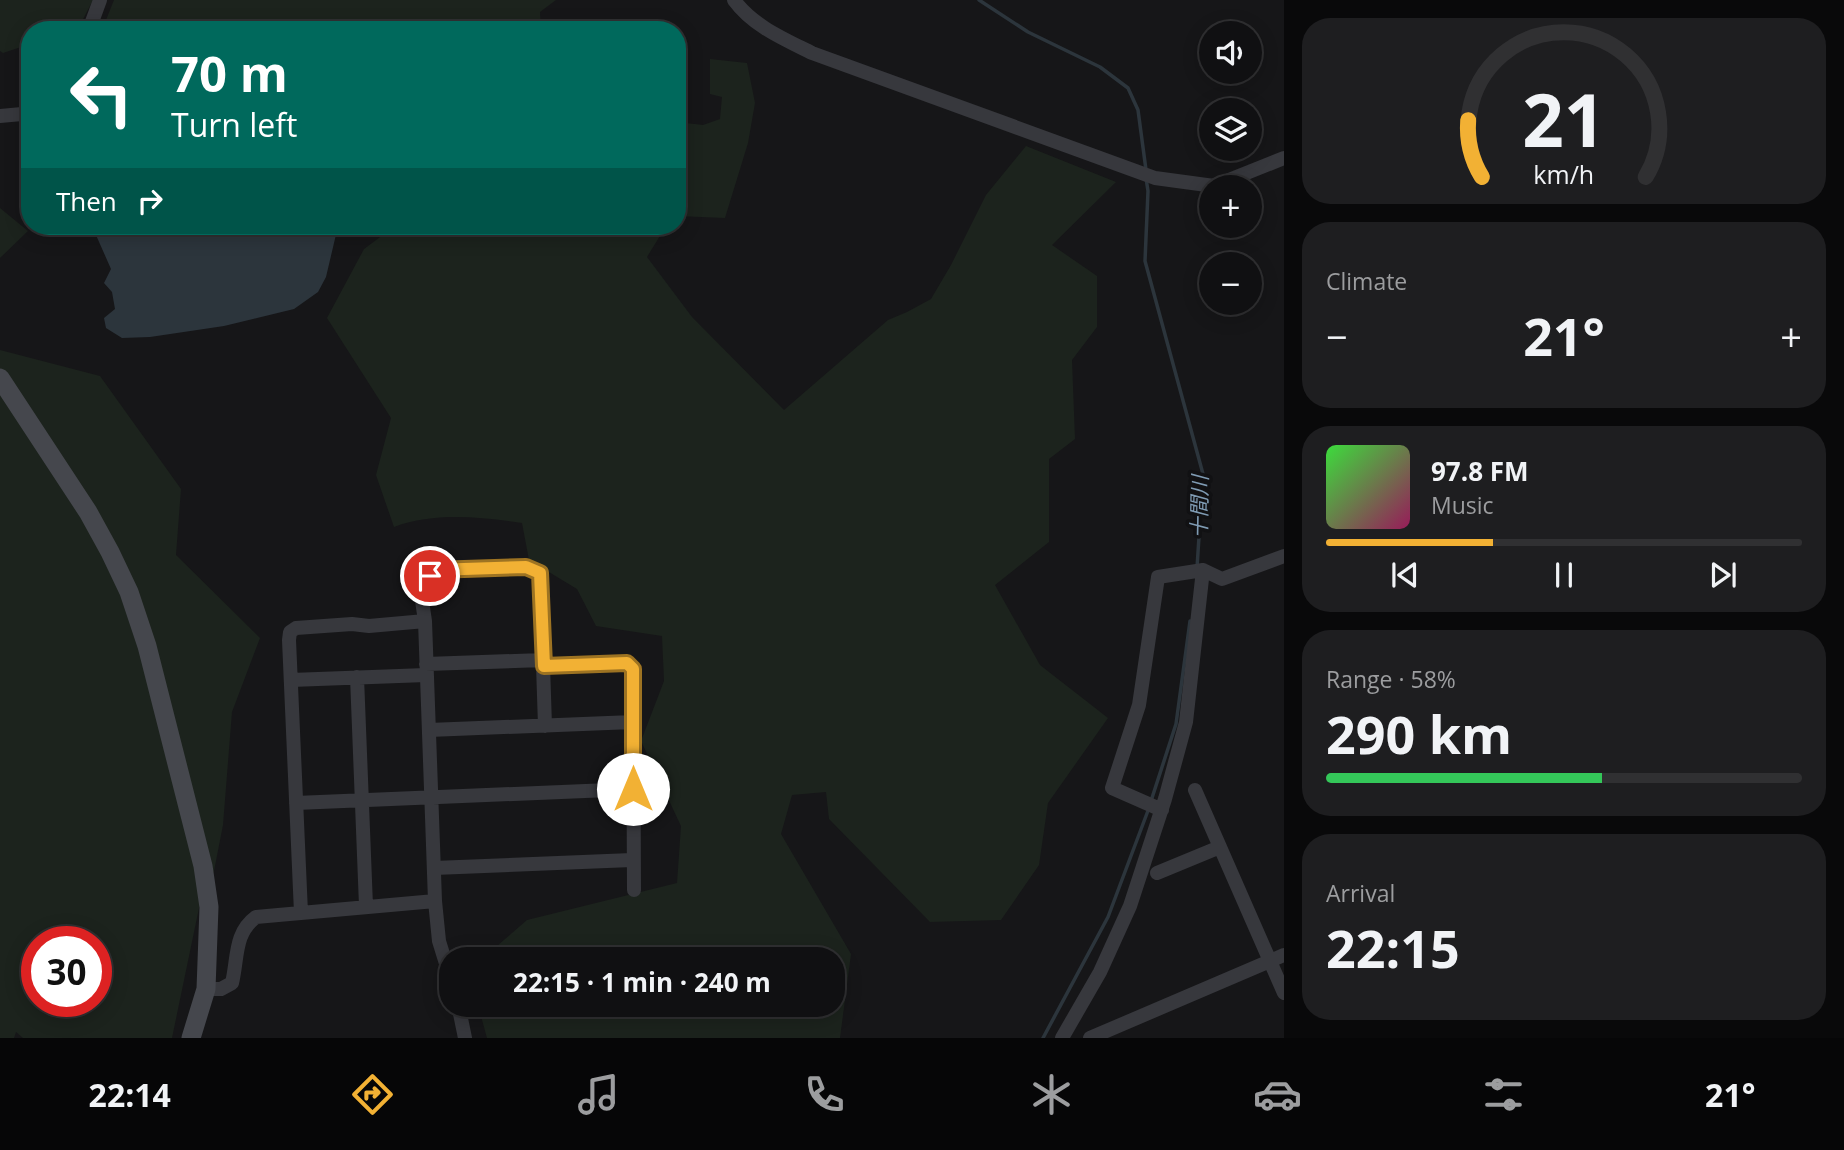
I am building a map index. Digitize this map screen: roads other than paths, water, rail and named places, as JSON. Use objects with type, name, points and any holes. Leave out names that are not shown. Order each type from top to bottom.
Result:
[{"type":"street","points":[[92,21],[100,0]]},
{"type":"street","points":[[734,0],[768,31],[812,53],[1155,178],[1214,186],[1284,158]]},
{"type":"street","points":[[0,116],[21,114]]},
{"type":"street","points":[[0,378],[88,512],[129,592],[146,646],[203,866],[209,907],[206,989],[191,1038]]},
{"type":"street","points":[[1162,810],[1112,788],[1139,705],[1158,577],[1203,570],[1222,579],[1284,556]]},
{"type":"street","points":[[441,947],[435,901],[425,621],[421,594],[429,590],[433,570],[526,567],[540,573],[545,726]]},
{"type":"street","points":[[1062,1038],[1100,972],[1129,906],[1162,810],[1186,722],[1203,570]]},
{"type":"street","points":[[301,912],[290,632],[296,628],[425,621]]},
{"type":"street","points":[[291,680],[543,663],[627,663],[633,669],[634,890]]},
{"type":"street","points":[[357,677],[366,906]]},
{"type":"street","points":[[429,730],[633,722]]},
{"type":"street","points":[[296,803],[633,789]]},
{"type":"street","points":[[1195,790],[1220,847],[1277,958],[1284,993]]},
{"type":"street","points":[[1157,873],[1220,847]]},
{"type":"street","points":[[435,868],[632,860]]},
{"type":"street","points":[[206,989],[221,989],[232,983],[240,935],[256,917],[435,901]]},
{"type":"street","points":[[1090,1038],[1277,958]]},
{"type":"street","points":[[461,1017],[465,1038]]},
{"type":"waterway","name":"十間川","points":[[979,0],[1028,32],[1100,67],[1128,88],[1138,110],[1146,170]]},
{"type":"waterway","name":"十間川","points":[[1146,178],[1148,191],[1145,261],[1203,474],[1197,568]]},
{"type":"waterway","name":"十間川","points":[[1151,801],[1176,724],[1190,621]]},
{"type":"waterway","name":"十間川","points":[[1043,1038],[1108,917],[1149,808]]}]
